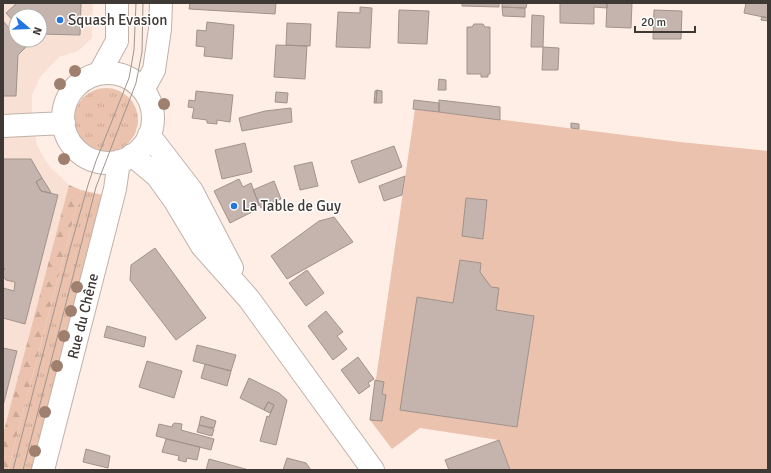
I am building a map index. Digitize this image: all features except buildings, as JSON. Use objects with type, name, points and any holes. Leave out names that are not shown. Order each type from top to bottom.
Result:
[{"type":"street","points":[[99,74],[117,41],[118,3]]},
{"type":"street","points":[[143,90],[154,70],[160,29],[160,3]]},
{"type":"street","points":[[114,73],[128,78],[143,90],[149,100],[152,112],[152,124],[149,136],[142,147],[126,158],[105,163],[84,156],[74,147],[67,135],[64,122],[64,109],[68,97],[76,86],[87,78],[99,74],[114,73]]},
{"type":"street","points":[[3,126],[64,122]]},
{"type":"street","points":[[149,136],[192,191],[249,299]]},
{"type":"street","points":[[126,158],[157,176],[175,201],[202,246],[249,299],[373,470]]},
{"type":"street","name":"Rue du Chêne","points":[[43,470],[115,189],[126,158]]},
{"type":"shaded area","points":[[3,3],[93,3],[92,38],[78,51],[59,57],[40,77],[32,95],[32,118],[37,145],[51,168],[69,185],[3,434]]},
{"type":"green space","points":[[100,88],[112,88],[129,97],[136,108],[138,120],[136,132],[129,143],[112,152],[100,152],[88,147],[79,138],[74,126],[74,114],[79,102],[88,93]]},
{"type":"green space","points":[[415,109],[680,142],[768,151],[768,470],[510,470],[499,440],[420,428],[392,449],[370,420]]},
{"type":"green space","points":[[69,185],[81,190],[8,470],[3,470],[3,434]]},
{"type":"green space","points":[[81,190],[103,195],[33,470],[8,470]]},
{"type":"tram line","points":[[13,470],[88,185],[129,78],[134,50],[136,3]]},
{"type":"tram line","points":[[23,470],[96,187],[136,83],[142,52],[143,3]]},
{"type":"place","name":"Squash Evasion","points":[[60,20]]},
{"type":"place","name":"La Table de Guy","points":[[234,206]]}]
